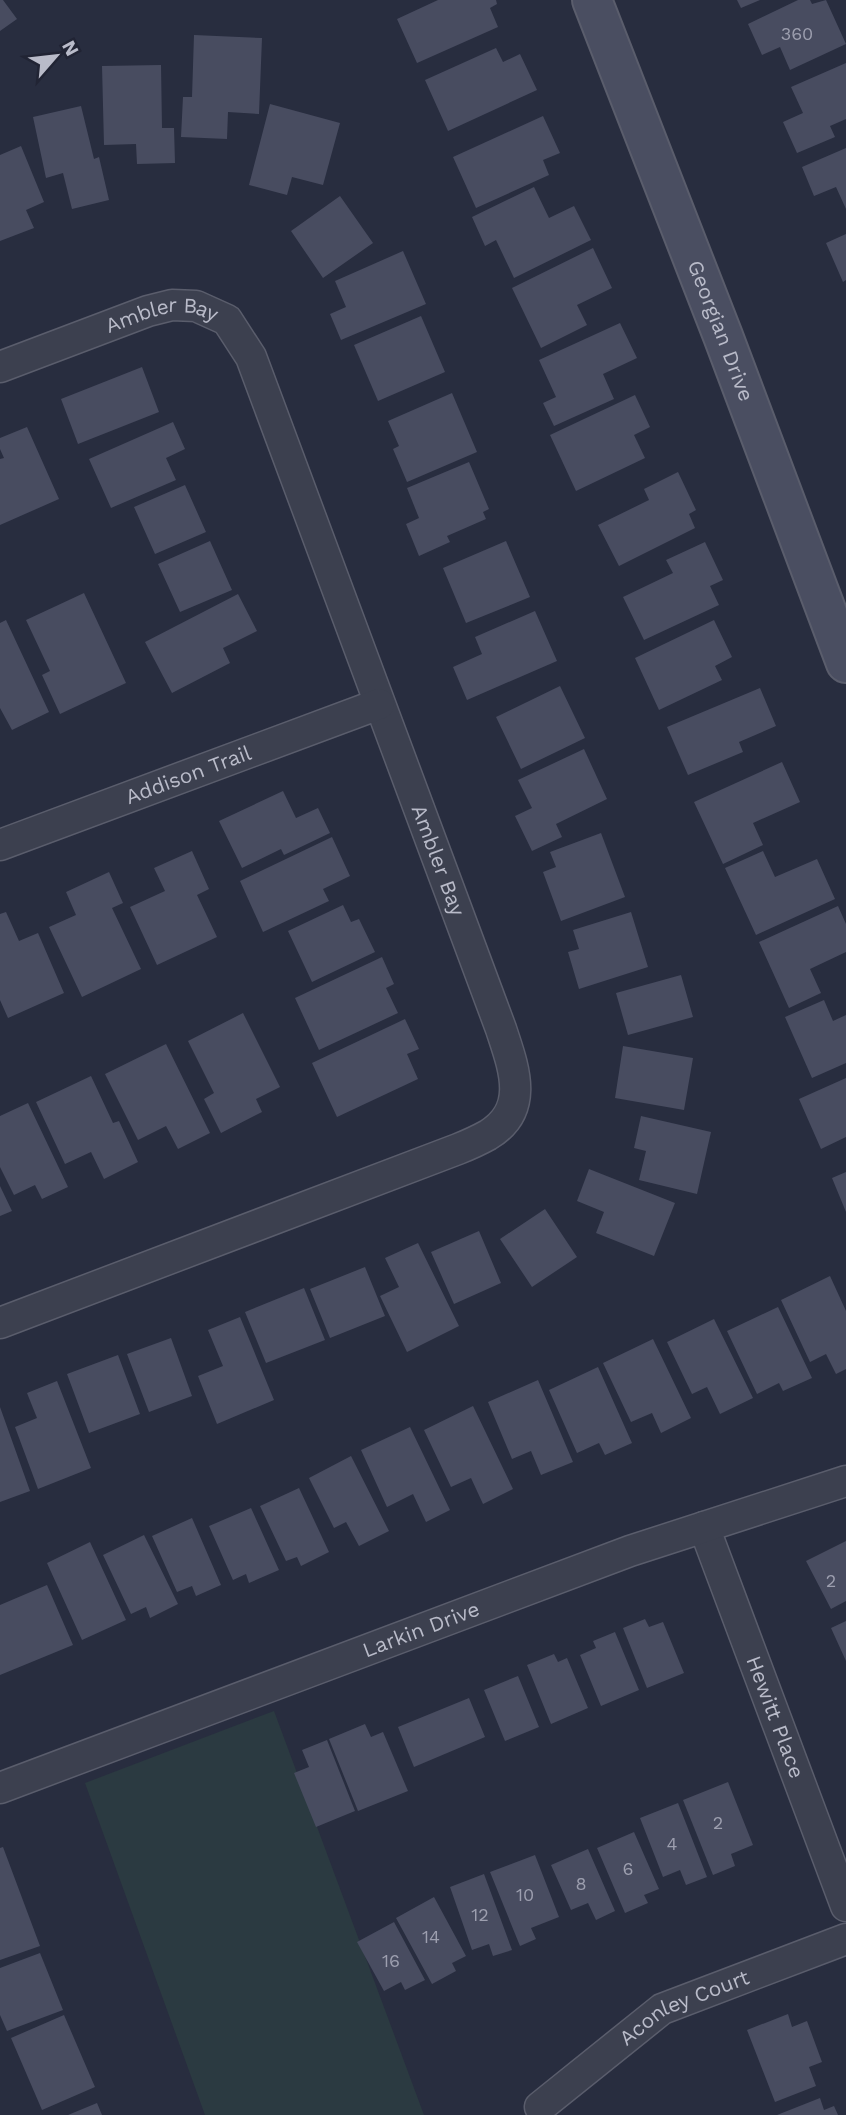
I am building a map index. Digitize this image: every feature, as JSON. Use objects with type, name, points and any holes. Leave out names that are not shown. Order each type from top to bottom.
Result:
[{"type":"main road","name":"Georgian Drive","points":[[592,0],[723,336],[846,663]]},
{"type":"street","name":"Ambler Bay","points":[[0,367],[148,311],[172,305],[196,306],[227,320],[251,357],[512,1063],[517,1088],[510,1114],[491,1133],[458,1149],[0,1323]]},
{"type":"street","name":"Addison Trail","points":[[0,845],[379,704]]},
{"type":"street","name":"Larkin Drive","points":[[0,1788],[630,1551],[846,1481]]},
{"type":"street","name":"Hewitt Place","points":[[704,1527],[846,1906]]},
{"type":"street","name":"Aconley Court","points":[[540,2107],[662,2009],[846,1939]]},
{"type":"shaded area","points":[[274,1711],[424,2115],[205,2115],[85,1783]]},
{"type":"building","points":[[0,0],[3,0],[17,19],[0,31]]},
{"type":"building","points":[[438,0],[496,0],[497,4],[490,8],[498,27],[417,63],[397,19]]},
{"type":"building","points":[[737,0],[760,0],[741,8]]},
{"type":"building","points":[[798,0],[810,0],[812,4],[826,0],[846,44],[790,70],[780,47],[762,55],[748,24]]},
{"type":"building","points":[[194,35],[262,38],[259,114],[228,112],[227,139],[181,137],[183,97],[192,97]]},
{"type":"building","points":[[496,48],[503,62],[520,54],[537,90],[448,131],[425,80]]},
{"type":"building","points":[[846,63],[846,119],[830,126],[835,137],[797,153],[783,122],[803,113],[791,87]]},
{"type":"building","points":[[161,65],[162,128],[174,128],[175,163],[137,164],[136,144],[104,145],[102,66]]},
{"type":"building","points":[[270,104],[340,123],[323,185],[292,177],[287,195],[249,185]]},
{"type":"building","points":[[81,106],[94,159],[99,157],[109,200],[72,209],[63,173],[46,178],[33,117]]},
{"type":"building","points":[[543,116],[560,153],[543,160],[549,175],[476,208],[453,157]]},
{"type":"building","points":[[21,146],[44,202],[26,210],[34,228],[0,241],[0,155]]},
{"type":"building","points":[[846,148],[846,209],[836,187],[814,196],[802,167]]},
{"type":"building","points":[[534,187],[549,218],[574,206],[591,240],[514,278],[496,240],[485,246],[472,217]]},
{"type":"building","points":[[340,196],[373,243],[323,278],[291,231]]},
{"type":"building","points":[[846,234],[846,280],[843,282],[826,243]]},
{"type":"building","points":[[593,248],[612,288],[577,305],[587,325],[541,348],[512,288]]},
{"type":"building","points":[[403,251],[426,304],[341,340],[330,314],[346,307],[335,281]]},
{"type":"building","points":[[421,316],[445,372],[378,401],[354,345]]},
{"type":"building","points":[[620,323],[637,358],[603,374],[614,399],[554,426],[543,403],[556,397],[539,360]]},
{"type":"building","points":[[142,367],[159,412],[78,444],[61,399]]},
{"type":"building","points":[[452,393],[477,452],[407,482],[393,449],[399,446],[388,421]]},
{"type":"building","points":[[635,395],[650,427],[634,435],[645,458],[576,491],[550,435]]},
{"type":"building","points":[[173,422],[185,449],[166,458],[176,480],[111,508],[89,459]]},
{"type":"building","points":[[27,427],[59,499],[0,525],[0,459],[4,458],[0,449],[0,438]]},
{"type":"building","points":[[469,462],[489,509],[483,512],[486,519],[447,536],[450,542],[419,556],[406,524],[419,518],[407,488]]},
{"type":"building","points":[[678,472],[696,510],[689,514],[695,528],[619,566],[598,525],[649,500],[644,489]]},
{"type":"building","points":[[185,485],[206,532],[155,554],[134,507]]},
{"type":"building","points":[[210,541],[232,590],[180,612],[158,564]]},
{"type":"building","points":[[506,541],[530,597],[466,623],[443,568]]},
{"type":"building","points":[[705,542],[723,580],[710,586],[719,605],[644,640],[623,597],[673,573],[666,560]]},
{"type":"building","points":[[84,593],[126,683],[60,714],[42,675],[50,671],[26,620]]},
{"type":"building","points":[[238,594],[257,631],[223,648],[230,663],[172,693],[145,642]]},
{"type":"building","points":[[535,611],[557,661],[467,700],[453,667],[482,654],[475,637]]},
{"type":"building","points":[[6,620],[49,712],[12,730],[0,708],[0,623]]},
{"type":"building","points":[[714,620],[732,657],[715,666],[722,680],[659,710],[635,658]]},
{"type":"building","points":[[560,686],[585,738],[521,769],[496,717]]},
{"type":"building","points":[[760,688],[776,726],[739,742],[743,752],[688,775],[667,727]]},
{"type":"building","points":[[584,749],[607,799],[556,824],[562,837],[532,851],[515,816],[532,808],[518,780]]},
{"type":"building","points":[[782,762],[800,802],[753,823],[763,845],[723,864],[694,802]]},
{"type":"building","points":[[283,791],[296,818],[318,808],[330,833],[284,855],[281,849],[242,868],[219,821]]},
{"type":"building","points":[[601,833],[625,897],[561,921],[543,872],[556,867],[550,852]]},
{"type":"building","points":[[332,837],[350,876],[323,889],[329,901],[263,932],[240,881]]},
{"type":"building","points":[[192,851],[209,889],[197,895],[217,937],[157,965],[130,907],[165,891],[154,868]]},
{"type":"building","points":[[763,851],[775,877],[817,859],[835,899],[756,935],[725,868]]},
{"type":"building","points":[[109,872],[123,903],[112,908],[141,969],[82,997],[49,927],[76,915],[66,892]]},
{"type":"building","points":[[343,905],[351,922],[359,919],[375,952],[312,982],[288,931]]},
{"type":"building","points":[[838,906],[846,924],[846,952],[810,969],[821,993],[789,1008],[759,942]]},
{"type":"building","points":[[6,912],[19,941],[38,933],[64,993],[8,1018],[0,1000],[0,914]]},
{"type":"building","points":[[631,912],[648,967],[579,989],[568,952],[579,949],[573,930]]},
{"type":"building","points":[[382,957],[394,984],[386,988],[398,1013],[319,1050],[295,998]]},
{"type":"building","points":[[681,975],[693,1017],[628,1035],[616,993]]},
{"type":"building","points":[[824,1000],[833,1021],[846,1015],[846,1063],[812,1078],[785,1017]]},
{"type":"building","points":[[243,1013],[280,1087],[256,1099],[262,1112],[221,1133],[204,1099],[214,1093],[188,1041]]},
{"type":"building","points":[[405,1019],[419,1049],[407,1054],[418,1079],[337,1117],[312,1063]]},
{"type":"building","points":[[166,1044],[210,1133],[178,1149],[166,1126],[138,1140],[105,1074]]},
{"type":"building","points":[[623,1046],[693,1058],[684,1110],[615,1098]]},
{"type":"building","points":[[91,1076],[113,1123],[119,1121],[138,1162],[104,1179],[91,1152],[65,1164],[36,1102]]},
{"type":"building","points":[[846,1078],[846,1137],[821,1149],[799,1099]]},
{"type":"building","points":[[28,1103],[68,1187],[42,1199],[35,1185],[14,1195],[0,1167],[0,1116]]},
{"type":"building","points":[[641,1116],[711,1132],[697,1194],[639,1180],[646,1151],[634,1148]]},
{"type":"building","points":[[589,1169],[675,1203],[654,1256],[596,1233],[604,1212],[577,1201]]},
{"type":"building","points":[[846,1172],[846,1212],[832,1178]]},
{"type":"building","points":[[0,1186],[12,1211],[0,1216]]},
{"type":"building","points":[[545,1209],[577,1257],[532,1287],[500,1239]]},
{"type":"building","points":[[479,1231],[501,1283],[454,1304],[431,1252]]},
{"type":"building","points":[[418,1243],[459,1326],[407,1352],[380,1296],[399,1287],[385,1258]]},
{"type":"building","points":[[365,1267],[385,1316],[330,1338],[310,1289]]},
{"type":"building","points":[[830,1276],[846,1311],[846,1369],[836,1374],[826,1354],[810,1362],[781,1300]]},
{"type":"building","points":[[304,1288],[325,1340],[266,1363],[245,1312]]},
{"type":"building","points":[[778,1307],[812,1378],[783,1391],[779,1383],[757,1394],[727,1331]]},
{"type":"building","points":[[240,1317],[274,1400],[217,1424],[198,1376],[223,1366],[208,1330]]},
{"type":"building","points":[[714,1319],[753,1398],[720,1414],[707,1387],[692,1394],[667,1342]]},
{"type":"building","points":[[171,1338],[192,1396],[149,1412],[127,1354]]},
{"type":"building","points":[[653,1339],[691,1418],[661,1433],[652,1413],[631,1422],[603,1363]]},
{"type":"building","points":[[118,1355],[140,1414],[89,1433],[67,1374]]},
{"type":"building","points":[[598,1367],[632,1443],[605,1455],[599,1443],[577,1453],[549,1390]]},
{"type":"building","points":[[538,1380],[573,1462],[541,1475],[531,1451],[512,1459],[488,1402]]},
{"type":"building","points":[[57,1381],[91,1468],[38,1489],[15,1427],[37,1418],[27,1393]]},
{"type":"building","points":[[473,1406],[513,1489],[483,1504],[471,1478],[451,1487],[424,1430]]},
{"type":"building","points":[[0,1407],[30,1491],[0,1502]]},
{"type":"building","points":[[410,1427],[450,1510],[426,1522],[413,1494],[387,1507],[361,1450]]},
{"type":"building","points":[[351,1456],[389,1531],[359,1546],[346,1522],[334,1528],[309,1478]]},
{"type":"building","points":[[299,1488],[329,1552],[301,1566],[297,1557],[286,1561],[260,1506]]},
{"type":"building","points":[[251,1508],[279,1570],[249,1583],[246,1574],[233,1580],[209,1526]]},
{"type":"building","points":[[192,1518],[221,1585],[196,1596],[192,1586],[177,1592],[152,1536]]},
{"type":"building","points":[[144,1535],[178,1604],[150,1618],[146,1607],[131,1614],[103,1555]]},
{"type":"building","points":[[846,1541],[846,1601],[831,1609],[806,1561]]},
{"type":"building","points":[[90,1542],[126,1620],[82,1640],[47,1563]]},
{"type":"building","points":[[47,1585],[73,1645],[0,1675],[0,1605]]},
{"type":"building","points":[[645,1619],[649,1627],[663,1622],[684,1673],[647,1688],[623,1628]]},
{"type":"building","points":[[846,1621],[846,1661],[831,1628]]},
{"type":"building","points":[[615,1632],[639,1690],[601,1706],[580,1655],[596,1648],[593,1641]]},
{"type":"building","points":[[554,1654],[558,1662],[567,1658],[588,1708],[551,1724],[527,1665]]},
{"type":"building","points":[[518,1676],[539,1727],[505,1741],[484,1690]]},
{"type":"building","points":[[469,1698],[485,1737],[414,1767],[398,1727]]},
{"type":"building","points":[[365,1724],[371,1737],[383,1732],[408,1791],[358,1811],[329,1739]]},
{"type":"building","points":[[327,1740],[355,1811],[316,1827],[294,1773],[309,1767],[302,1750]]},
{"type":"building","points":[[728,1782],[753,1845],[731,1854],[735,1866],[713,1875],[683,1800]]},
{"type":"building","points":[[678,1803],[707,1877],[686,1885],[680,1870],[663,1877],[640,1818]]},
{"type":"building","points":[[634,1832],[659,1889],[644,1895],[648,1903],[625,1913],[597,1848]]},
{"type":"building","points":[[3,1847],[40,1946],[0,1960],[0,1848]]},
{"type":"building","points":[[588,1849],[615,1911],[596,1920],[588,1903],[571,1910],[551,1865]]},
{"type":"building","points":[[535,1855],[559,1917],[531,1928],[536,1939],[520,1946],[490,1872]]},
{"type":"building","points":[[484,1874],[512,1950],[493,1956],[489,1944],[472,1950],[450,1887]]},
{"type":"building","points":[[434,1897],[466,1956],[452,1963],[456,1971],[432,1984],[396,1918]]},
{"type":"building","points":[[394,1922],[425,1980],[405,1990],[401,1982],[384,1991],[357,1942]]},
{"type":"building","points":[[40,1953],[63,2010],[7,2031],[0,2015],[0,1968]]},
{"type":"building","points":[[788,2014],[792,2027],[807,2021],[822,2062],[809,2067],[816,2086],[775,2102],[747,2030]]},
{"type":"building","points":[[64,2015],[95,2087],[42,2110],[11,2038]]},
{"type":"building","points":[[820,2098],[824,2110],[834,2106],[838,2115],[777,2115]]},
{"type":"building","points":[[97,2103],[102,2115],[68,2115]]}]
